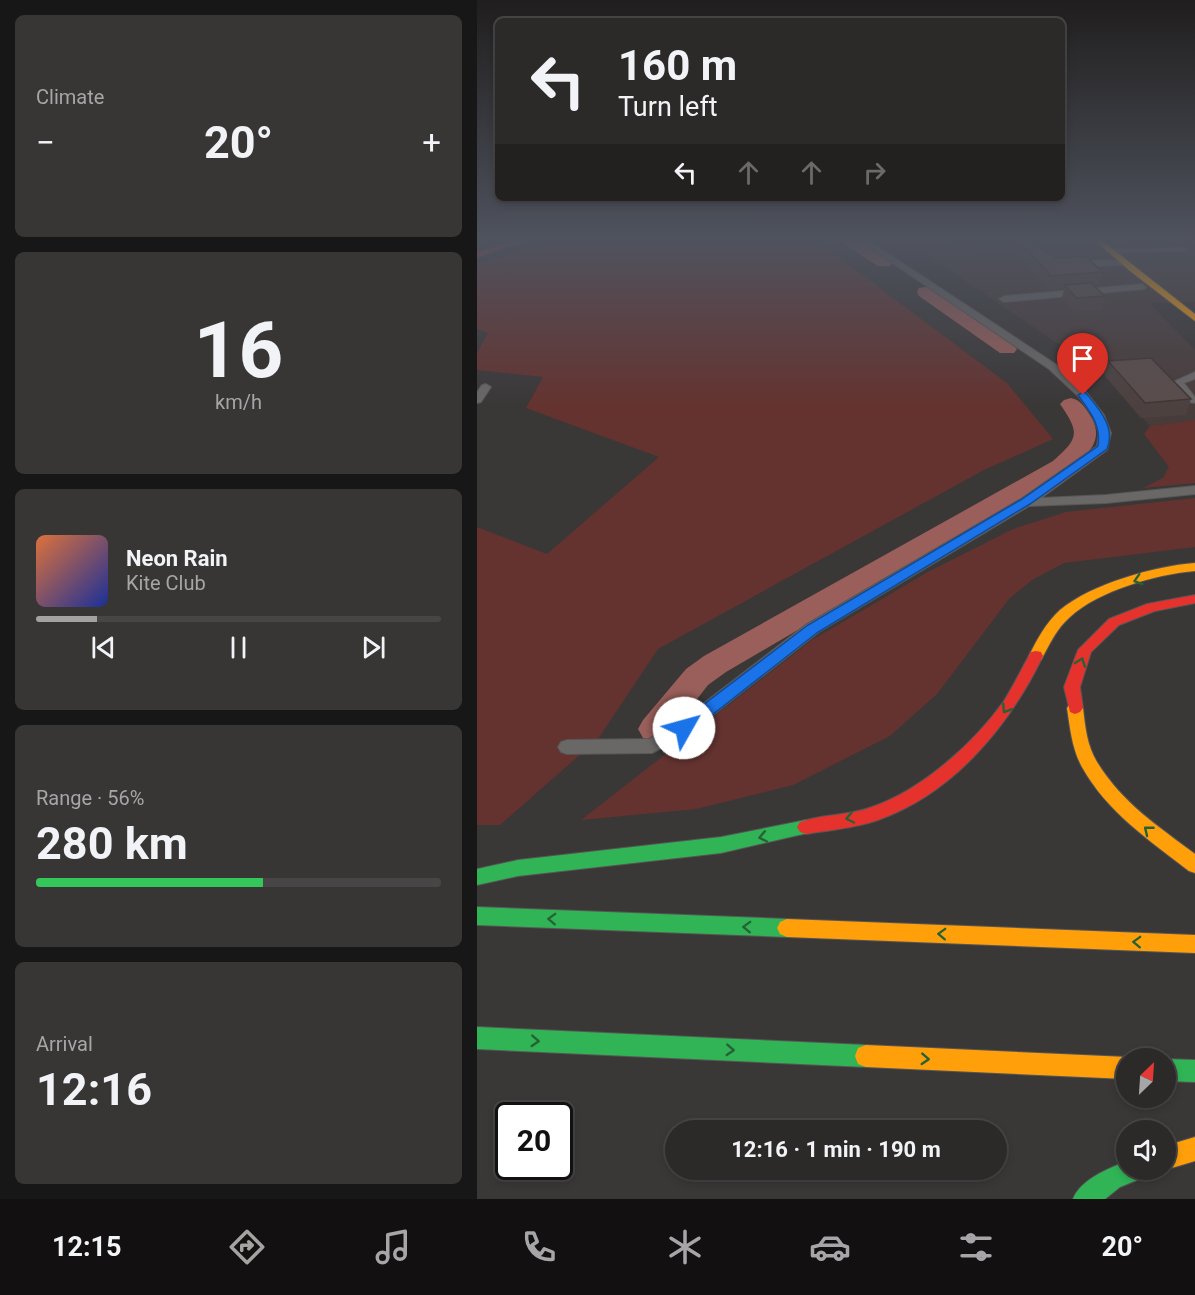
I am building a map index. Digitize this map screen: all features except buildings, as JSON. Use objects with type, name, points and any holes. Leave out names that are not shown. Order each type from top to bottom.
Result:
[{"type":"main road","points":[[1150,295],[1187,330]]},
{"type":"main road","points":[[1167,295],[1195,318]]},
{"type":"main road","points":[[477,877],[518,868],[721,845],[880,812],[940,778],[979,741],[1002,716],[1030,670],[1046,633],[1071,608],[1095,593],[1177,568],[1195,567]]},
{"type":"main road","points":[[1195,598],[1152,608],[1114,622],[1085,650],[1072,687],[1079,736],[1089,764],[1128,814],[1195,865]]},
{"type":"main road","points":[[477,916],[1195,944]]},
{"type":"main road","points":[[477,1038],[1116,1067]]},
{"type":"main road","points":[[1176,1070],[1195,1071]]},
{"type":"main road","points":[[1176,1155],[1195,1149]]},
{"type":"main road","points":[[1085,1199],[1116,1177]]},
{"type":"lane","points":[[567,747],[652,746],[684,728],[813,628],[1026,502],[1104,447],[1105,433],[1098,415],[1083,395],[1053,367],[945,295]]},
{"type":"lane","points":[[1004,299],[1051,295]]},
{"type":"lane","points":[[1195,375],[1178,382],[1192,400],[1195,400]]},
{"type":"lane","points":[[477,400],[486,387]]},
{"type":"lane","points":[[1026,502],[1106,499],[1195,490]]},
{"type":"shaded area","points":[[477,295],[889,295],[1007,383],[1053,439],[982,471],[658,649],[598,739],[500,825],[477,825],[477,527],[547,554],[659,457],[526,408],[543,377],[477,370],[477,353],[488,333],[477,329]]},
{"type":"shaded area","points":[[986,295],[1195,295],[1195,302],[1149,303],[1195,350],[1195,420],[1150,426],[1105,376]]},
{"type":"shaded area","points":[[1195,420],[1195,483],[1143,488],[1163,478],[1169,467],[1144,434],[1150,426]]},
{"type":"shaded area","points":[[1195,498],[1195,547],[1064,563],[1032,580],[1009,599],[937,694],[890,736],[793,785],[696,809],[581,820],[812,640],[928,572],[1013,529],[1066,512]]},
{"type":"waterway","points":[[929,295],[1007,349]]},
{"type":"waterway","points":[[655,729],[697,677],[715,664],[1061,466],[1077,451],[1085,438],[1084,423],[1071,404]]},
{"type":"traffic: fast","points":[[477,877],[518,868],[721,845],[806,827]]},
{"type":"traffic: fast","points":[[477,916],[787,928]]},
{"type":"traffic: fast","points":[[477,1038],[866,1056]]},
{"type":"traffic: fast","points":[[1176,1070],[1195,1071]]},
{"type":"traffic: fast","points":[[1085,1199],[1116,1177]]},
{"type":"traffic: slow","points":[[1166,295],[1195,318]]},
{"type":"traffic: slow","points":[[1036,656],[1044,639],[1054,626],[1076,605],[1103,591],[1172,570],[1195,567]]},
{"type":"traffic: slow","points":[[1075,708],[1079,736],[1089,764],[1128,814],[1195,865]]},
{"type":"traffic: slow","points":[[787,928],[1195,944]]},
{"type":"traffic: slow","points":[[866,1056],[1116,1067]]},
{"type":"traffic: slow","points":[[1176,1155],[1195,1149]]},
{"type":"traffic: jam","points":[[1075,708],[1072,687],[1085,650],[1114,622],[1152,607],[1195,599]]},
{"type":"traffic: jam","points":[[806,827],[855,819],[882,811],[907,798],[953,766],[992,727],[1009,705],[1036,656]]},
{"type":"route","points":[[684,728],[813,628],[1026,502],[1104,447],[1105,433],[1098,415],[1083,395]]}]
